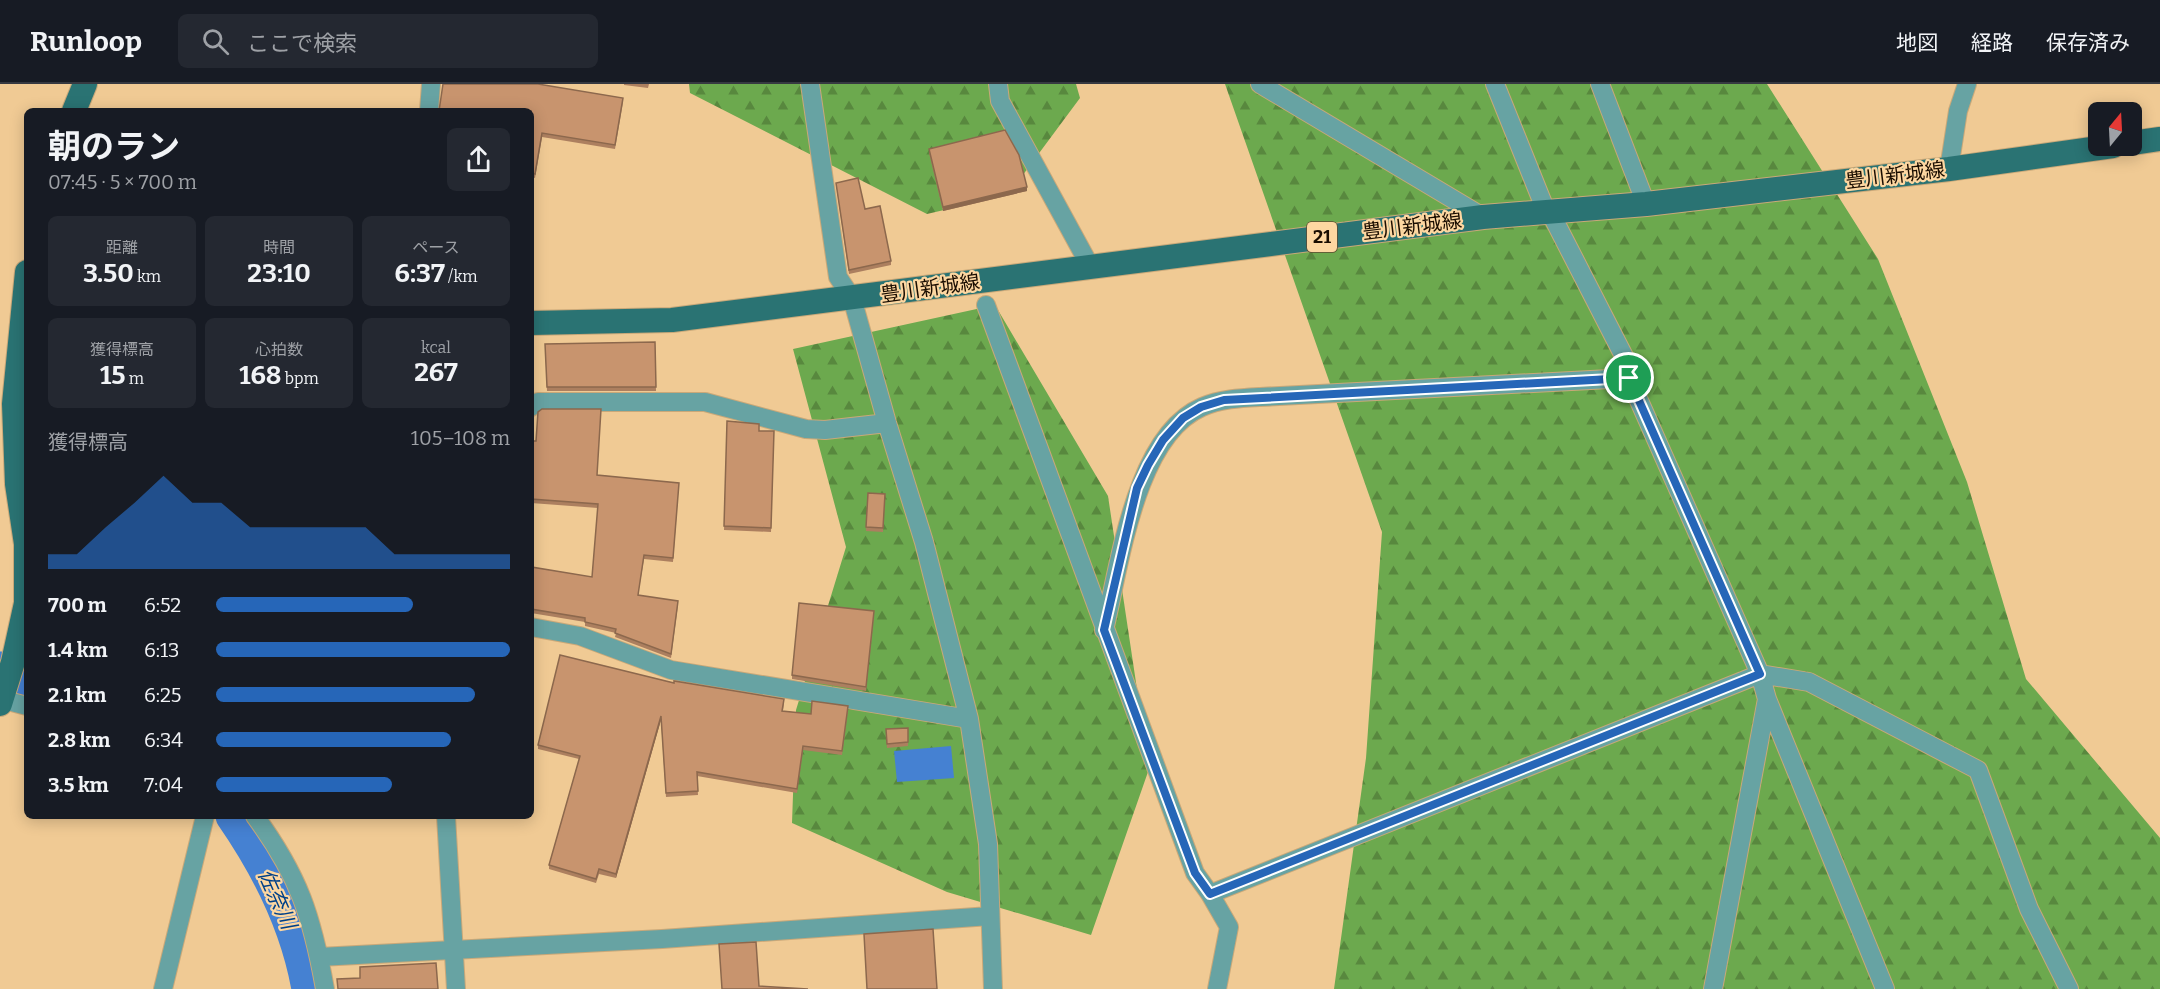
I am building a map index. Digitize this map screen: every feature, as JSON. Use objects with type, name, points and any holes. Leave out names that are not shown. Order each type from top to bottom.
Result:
[{"type":"main road","points":[[75,108],[85,84]]},
{"type":"main road","points":[[2142,142],[2160,139]]},
{"type":"main road","name":"豊川新城線","points":[[534,324],[672,320],[1483,218],[1550,210],[1646,204],[1949,169],[2088,150]]},
{"type":"main road","points":[[24,285],[16,321],[20,406],[17,484],[24,531]]},
{"type":"main road","points":[[0,701],[20,664],[24,623]]},
{"type":"street","points":[[429,108],[431,84]]},
{"type":"street","points":[[810,84],[838,277],[852,298],[886,423],[924,542],[969,719],[988,844],[993,989]]},
{"type":"street","points":[[998,84],[1000,101],[1090,266]]},
{"type":"street","points":[[1260,84],[1483,218]]},
{"type":"street","points":[[1495,84],[1544,206],[1550,210],[1630,368],[1629,378],[1760,674],[1767,699],[1885,989]]},
{"type":"street","points":[[1600,84],[1646,204]]},
{"type":"street","points":[[1949,169],[1958,111],[1967,84]]},
{"type":"street","points":[[986,305],[1195,873],[1229,927],[1217,989]]},
{"type":"street","points":[[1104,630],[1137,488],[1163,440],[1183,418],[1201,407],[1224,400],[1260,397],[1629,378]]},
{"type":"street","points":[[534,405],[538,402],[705,402],[806,429],[846,429],[886,423]]},
{"type":"street","points":[[534,628],[580,636],[671,670],[969,719]]},
{"type":"street","points":[[1210,894],[1760,674],[1809,682],[1978,770],[2029,909],[2069,989]]},
{"type":"street","points":[[1713,988],[1767,699]]},
{"type":"street","points":[[0,701],[24,705]]},
{"type":"street","points":[[163,989],[204,819]]},
{"type":"street","points":[[257,819],[297,881],[319,957],[325,989]]},
{"type":"street","points":[[446,819],[456,989]]},
{"type":"street","points":[[319,957],[662,939],[990,916]]},
{"type":"green space","points":[[689,84],[1076,84],[1080,98],[1008,195],[927,214],[690,93]]},
{"type":"green space","points":[[1225,84],[1767,84],[1878,259],[1967,482],[2026,679],[2160,838],[2160,989],[1334,989],[1366,758],[1382,532]]},
{"type":"green space","points":[[995,305],[1108,496],[1149,769],[1091,935],[947,892],[792,823],[796,710],[846,547],[793,349]]},
{"type":"water","points":[[951,746],[954,778],[897,782],[894,751]]},
{"type":"building","points":[[443,84],[538,84],[623,98],[615,145],[542,133],[535,174],[534,108],[439,108]]},
{"type":"building","points":[[1005,130],[1019,155],[1027,187],[943,207],[929,149]]},
{"type":"building","points":[[858,178],[865,209],[880,206],[891,261],[849,270],[836,183]]},
{"type":"building","points":[[655,342],[656,387],[547,387],[545,344]]},
{"type":"building","points":[[542,409],[601,409],[597,475],[679,483],[673,558],[644,555],[638,595],[678,601],[671,654],[615,633],[616,629],[585,622],[585,618],[534,610],[534,567],[592,577],[598,504],[534,499],[534,441],[536,441],[538,412]]},
{"type":"building","points":[[727,421],[759,424],[759,431],[774,431],[771,528],[724,526]]},
{"type":"building","points":[[868,493],[885,494],[883,528],[866,527]]},
{"type":"building","points":[[799,603],[874,611],[866,687],[792,675]]},
{"type":"building","points":[[560,655],[674,683],[674,681],[784,699],[782,711],[811,714],[812,701],[848,706],[842,751],[803,746],[797,789],[697,772],[698,791],[666,793],[661,716],[616,874],[599,869],[596,879],[549,865],[580,756],[538,745]]},
{"type":"building","points":[[908,728],[908,742],[887,744],[886,729]]},
{"type":"building","points":[[933,929],[937,989],[867,989],[864,934]]},
{"type":"building","points":[[756,942],[759,986],[808,989],[722,989],[719,944]]},
{"type":"building","points":[[436,963],[438,989],[338,989],[337,979],[360,978],[360,967]]},
{"type":"waterway","name":"佐奈川","points":[[0,668],[24,680]]},
{"type":"waterway","name":"佐奈川","points":[[234,819],[258,856],[289,920],[308,989]]},
{"type":"route","points":[[1629,378],[1760,674],[1210,894],[1195,873],[1104,630],[1137,488],[1163,440],[1183,418],[1201,407],[1224,400],[1263,396],[1629,378]]}]
